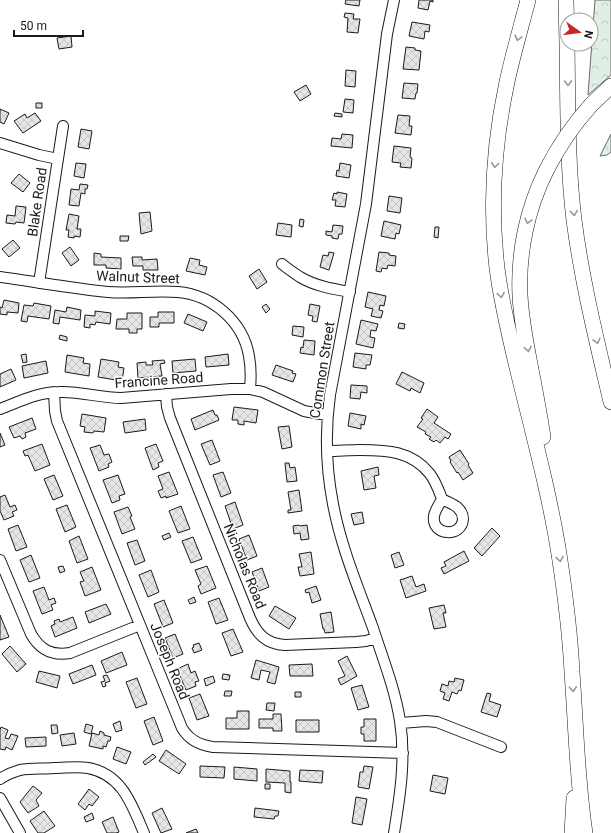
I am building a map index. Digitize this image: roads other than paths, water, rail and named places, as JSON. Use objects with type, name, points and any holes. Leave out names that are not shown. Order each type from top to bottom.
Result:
[{"type":"highway","points":[[528,0],[511,65],[501,115],[494,182],[494,234],[497,267],[505,318],[546,482],[562,570],[570,638],[580,794],[585,833]]},
{"type":"highway","points":[[566,0],[566,12]]},
{"type":"highway","points":[[567,52],[569,152],[574,219],[585,286],[611,402]]},
{"type":"highway","points":[[554,521],[544,438],[525,333],[520,296],[520,265],[526,225],[535,196],[554,155],[578,120],[611,86]]},
{"type":"highway","points":[[572,833],[575,723]]},
{"type":"street","name":"Common Street","points":[[394,0],[387,34],[366,204],[332,381],[327,415],[327,451],[330,491],[339,531],[392,684],[401,723],[403,753],[402,778],[394,833]]},
{"type":"street","name":"Blake Road","points":[[39,282],[63,126]]},
{"type":"street","points":[[0,143],[58,159]]},
{"type":"street","points":[[282,264],[306,280],[327,287],[350,292]]},
{"type":"street","name":"Walnut Street","points":[[0,277],[113,293],[178,292],[206,299],[226,313],[244,339],[249,356],[251,375],[250,389]]},
{"type":"street","name":"Francine Road","points":[[0,409],[28,398],[54,392],[67,392],[115,398],[231,389],[250,389]]},
{"type":"street","points":[[250,389],[263,392],[304,411],[327,415]]},
{"type":"street","name":"Joseph Road","points":[[54,392],[55,411],[58,421],[182,728],[188,736],[197,743],[213,747],[403,753]]},
{"type":"street","name":"Nicholas Road","points":[[166,394],[170,418],[253,624],[260,634],[274,644],[285,645],[356,642],[376,638]]},
{"type":"street","points":[[327,451],[380,450],[405,455],[417,462],[430,475],[442,499]]},
{"type":"street","points":[[0,560],[31,634],[37,644],[47,651],[59,654],[70,653],[140,625]]},
{"type":"street","points":[[401,723],[426,721],[437,722],[501,747]]},
{"type":"street","points":[[0,779],[25,769],[75,767],[99,771],[113,780],[126,795],[144,833]]},
{"type":"street","points":[[0,798],[20,833]]}]
